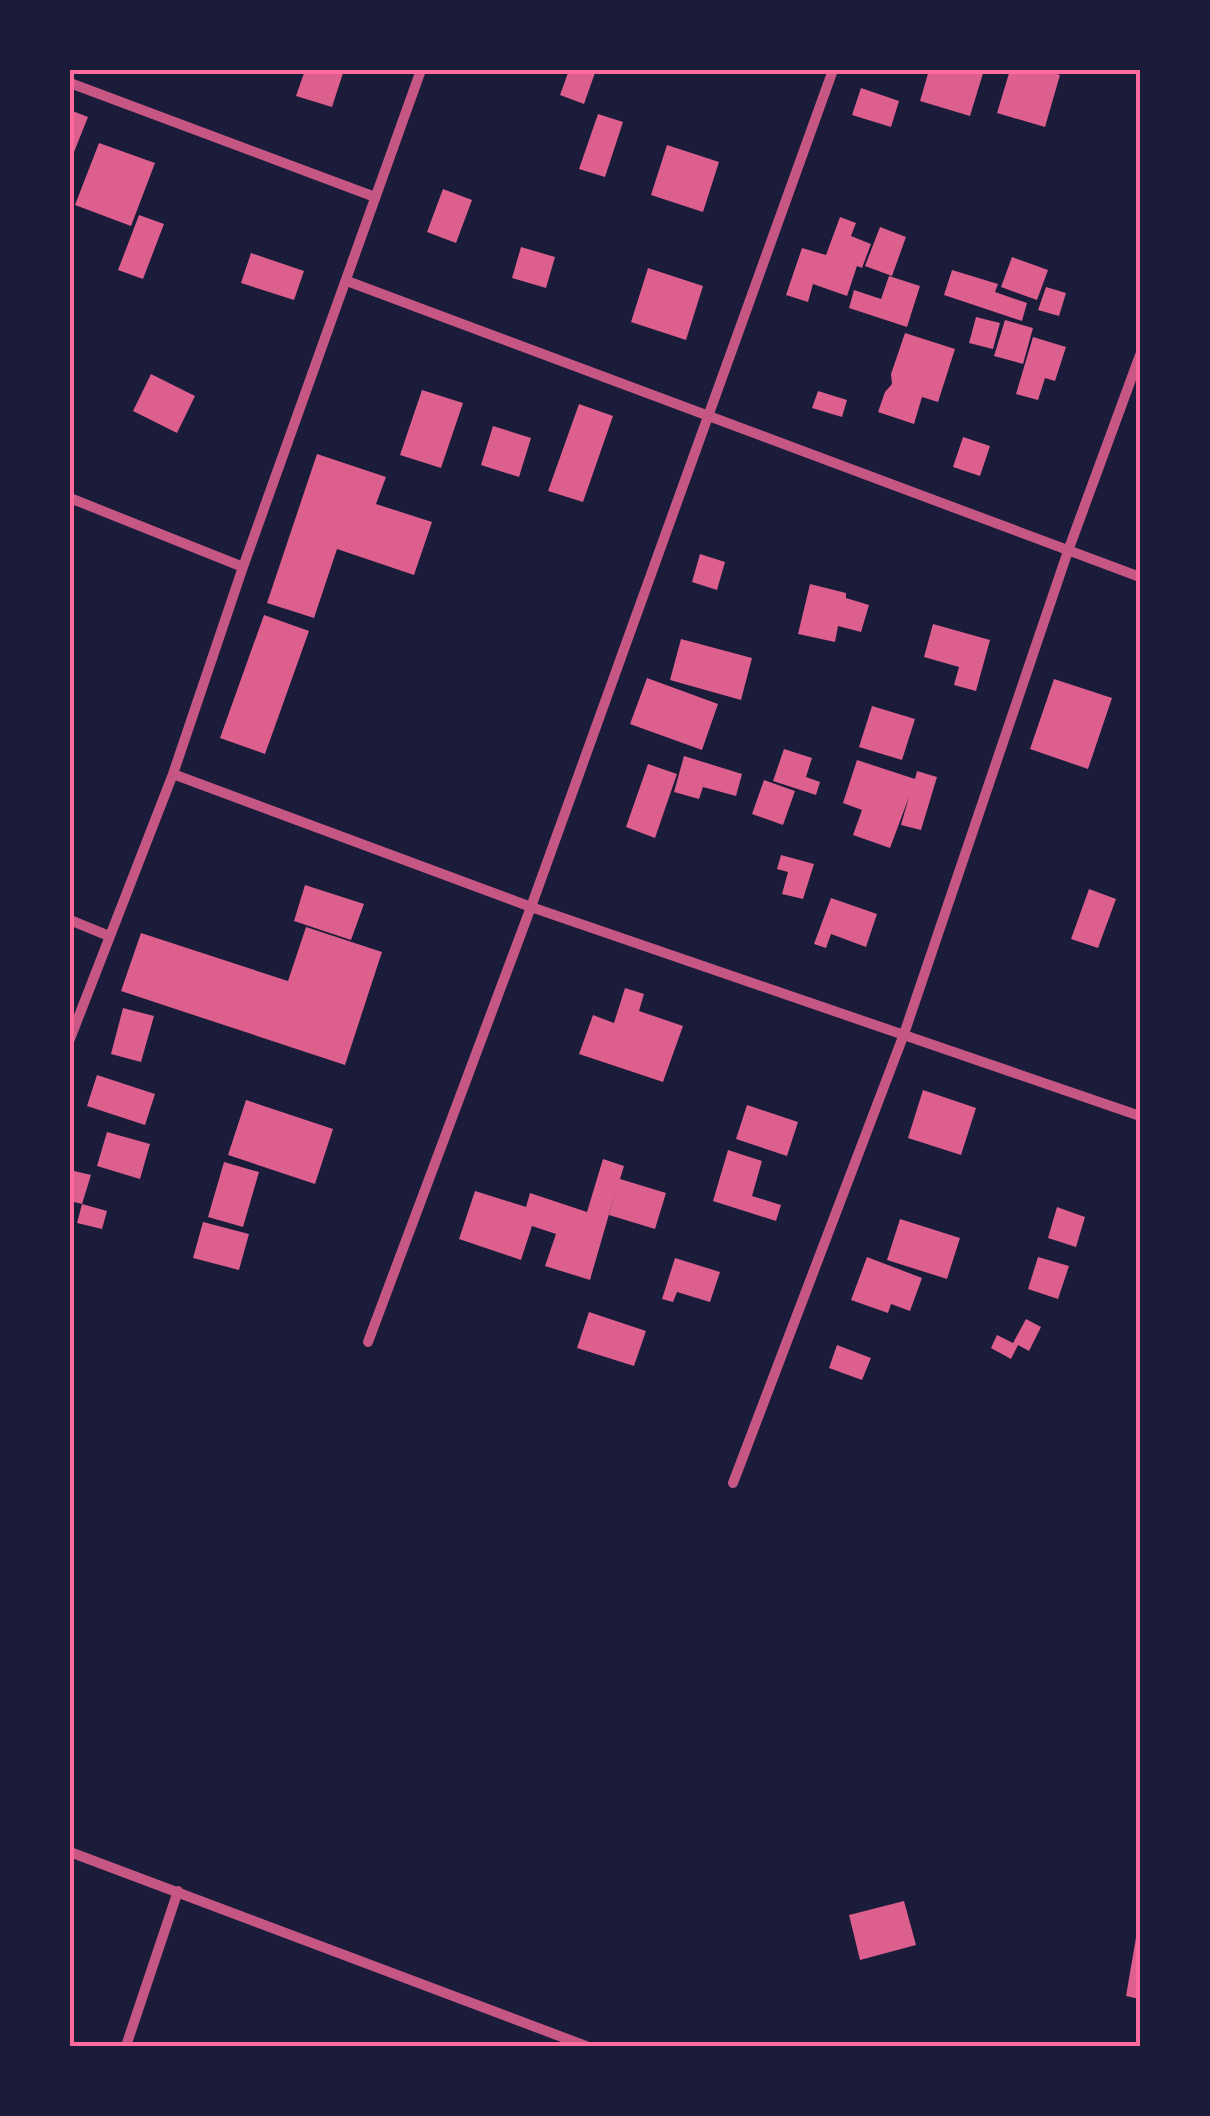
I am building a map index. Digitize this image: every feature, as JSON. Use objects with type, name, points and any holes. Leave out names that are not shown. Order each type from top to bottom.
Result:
[{"type":"street","points":[[70,1039],[173,774],[421,70]]},
{"type":"street","points":[[368,1342],[532,906],[833,70]]},
{"type":"street","points":[[70,83],[376,198]]},
{"type":"street","points":[[347,280],[1140,578]]},
{"type":"street","points":[[732,1484],[904,1034],[1068,551],[1140,355]]},
{"type":"street","points":[[70,498],[243,567]]},
{"type":"street","points":[[173,774],[532,906],[1140,1116]]},
{"type":"street","points":[[70,920],[109,936]]},
{"type":"street","points":[[70,1852],[586,2046]]},
{"type":"street","points":[[126,2046],[178,1891]]},
{"type":"street","points":[[542,2046],[547,2032]]},
{"type":"building","points":[[305,70],[344,70],[332,107],[296,96]]},
{"type":"building","points":[[569,70],[596,70],[584,104],[560,95]]},
{"type":"building","points":[[929,70],[984,70],[970,116],[920,101]]},
{"type":"building","points":[[1010,70],[1043,70],[1060,75],[1045,127],[997,113]]},
{"type":"building","points":[[861,88],[899,101],[891,127],[852,115]]},
{"type":"building","points":[[70,110],[88,117],[70,162]]},
{"type":"building","points":[[598,114],[623,122],[605,177],[579,169]]},
{"type":"building","points":[[99,143],[155,163],[131,226],[75,205]]},
{"type":"building","points":[[667,145],[719,162],[703,212],[651,195]]},
{"type":"building","points":[[443,189],[472,200],[456,243],[427,232]]},
{"type":"building","points":[[139,215],[164,224],[143,279],[118,270]]},
{"type":"building","points":[[840,217],[856,223],[851,236],[871,244],[862,268],[857,266],[847,296],[813,284],[808,302],[786,295],[802,248],[826,255]]},
{"type":"building","points":[[880,227],[906,237],[892,276],[865,266]]},
{"type":"building","points":[[521,247],[555,257],[546,288],[512,278]]},
{"type":"building","points":[[251,253],[304,271],[294,300],[241,283]]},
{"type":"building","points":[[1012,257],[1048,270],[1037,300],[1001,287]]},
{"type":"building","points":[[648,268],[703,286],[686,340],[631,322]]},
{"type":"building","points":[[952,270],[998,284],[995,292],[1027,303],[1022,321],[944,295]]},
{"type":"building","points":[[889,276],[920,286],[907,327],[849,308],[854,290],[881,299]]},
{"type":"building","points":[[1046,287],[1066,293],[1059,316],[1038,310]]},
{"type":"building","points":[[976,317],[1000,323],[993,349],[969,343]]},
{"type":"building","points":[[1005,320],[1033,328],[1023,364],[994,356]]},
{"type":"building","points":[[905,333],[955,349],[938,402],[922,397],[914,424],[878,412],[892,384],[891,374]]},
{"type":"building","points":[[1033,337],[1066,347],[1055,381],[1045,378],[1038,400],[1016,394]]},
{"type":"building","points":[[151,374],[195,396],[177,433],[133,411]]},
{"type":"building","points":[[422,390],[463,403],[441,468],[400,455]]},
{"type":"building","points":[[818,391],[847,400],[842,417],[812,408]]},
{"type":"building","points":[[579,404],[613,416],[583,502],[548,491]]},
{"type":"building","points":[[493,426],[531,438],[519,477],[481,465]]},
{"type":"building","points":[[963,437],[990,446],[980,476],[953,467]]},
{"type":"building","points":[[317,454],[386,477],[376,504],[432,522],[414,575],[337,549],[314,618],[267,603]]},
{"type":"building","points":[[700,554],[725,562],[717,590],[692,582]]},
{"type":"building","points":[[810,584],[846,593],[846,598],[869,605],[861,632],[838,626],[835,642],[798,634]]},
{"type":"building","points":[[264,615],[309,631],[265,754],[220,738]]},
{"type":"building","points":[[933,624],[990,640],[976,691],[954,685],[959,667],[924,657]]},
{"type":"building","points":[[681,639],[752,658],[741,700],[670,680]]},
{"type":"building","points":[[647,678],[718,704],[702,750],[630,724]]},
{"type":"building","points":[[1054,679],[1112,698],[1088,769],[1030,749]]},
{"type":"building","points":[[872,706],[915,719],[902,760],[859,747]]},
{"type":"building","points":[[784,749],[812,758],[806,777],[820,782],[816,795],[773,781]]},
{"type":"building","points":[[684,756],[742,774],[736,796],[703,787],[699,799],[674,792]]},
{"type":"building","points":[[857,760],[915,779],[917,771],[937,777],[921,830],[901,825],[909,797],[890,848],[853,835],[862,810],[843,803]]},
{"type":"building","points":[[648,764],[677,774],[655,838],[626,827]]},
{"type":"building","points":[[764,780],[795,791],[783,825],[752,814]]},
{"type":"building","points":[[781,855],[814,864],[803,899],[782,894],[788,872],[777,869]]},
{"type":"building","points":[[305,885],[364,904],[351,940],[294,921]]},
{"type":"building","points":[[1089,889],[1116,899],[1098,948],[1071,939]]},
{"type":"building","points":[[831,898],[877,914],[866,947],[831,934],[826,948],[814,944]]},
{"type":"building","points":[[306,927],[382,952],[345,1065],[121,991],[141,933],[288,981]]},
{"type":"building","points":[[625,988],[644,994],[639,1011],[683,1026],[663,1082],[579,1054],[593,1015],[614,1023]]},
{"type":"building","points":[[123,1008],[154,1016],[141,1062],[111,1054]]},
{"type":"building","points":[[97,1075],[155,1094],[145,1125],[87,1106]]},
{"type":"building","points":[[923,1090],[976,1108],[961,1155],[908,1138]]},
{"type":"building","points":[[246,1100],[333,1129],[315,1184],[228,1155]]},
{"type":"building","points":[[747,1105],[798,1122],[787,1156],[736,1139]]},
{"type":"building","points":[[107,1132],[150,1144],[140,1179],[97,1166]]},
{"type":"building","points":[[728,1150],[762,1161],[752,1196],[781,1205],[776,1221],[713,1201]]},
{"type":"building","points":[[603,1159],[624,1166],[620,1179],[666,1193],[655,1229],[609,1215],[616,1190],[590,1280],[545,1266],[556,1234],[532,1226],[521,1260],[459,1239],[475,1191],[526,1207],[530,1193],[587,1212]]},
{"type":"building","points":[[224,1162],[259,1172],[243,1227],[208,1217]]},
{"type":"building","points":[[70,1170],[91,1175],[82,1204],[70,1201]]},
{"type":"building","points":[[82,1204],[107,1211],[102,1229],[77,1223]]},
{"type":"building","points":[[1057,1207],[1085,1217],[1076,1247],[1048,1238]]},
{"type":"building","points":[[900,1219],[960,1238],[947,1279],[887,1260]]},
{"type":"building","points":[[203,1222],[249,1234],[239,1270],[193,1258]]},
{"type":"building","points":[[867,1257],[922,1278],[910,1311],[891,1304],[888,1313],[851,1300]]},
{"type":"building","points":[[1038,1257],[1069,1266],[1058,1299],[1028,1289]]},
{"type":"building","points":[[675,1258],[720,1272],[710,1302],[677,1292],[673,1302],[662,1299]]},
{"type":"building","points":[[589,1312],[646,1331],[634,1366],[577,1348]]},
{"type":"building","points":[[1026,1319],[1041,1327],[1029,1351],[1018,1345],[1011,1359],[991,1348],[997,1335],[1013,1343]]},
{"type":"building","points":[[837,1345],[871,1358],[862,1380],[829,1368]]},
{"type":"building","points":[[904,1901],[916,1945],[860,1960],[849,1915]]},
{"type":"building","points":[[1140,1926],[1140,1999],[1126,1996]]}]
